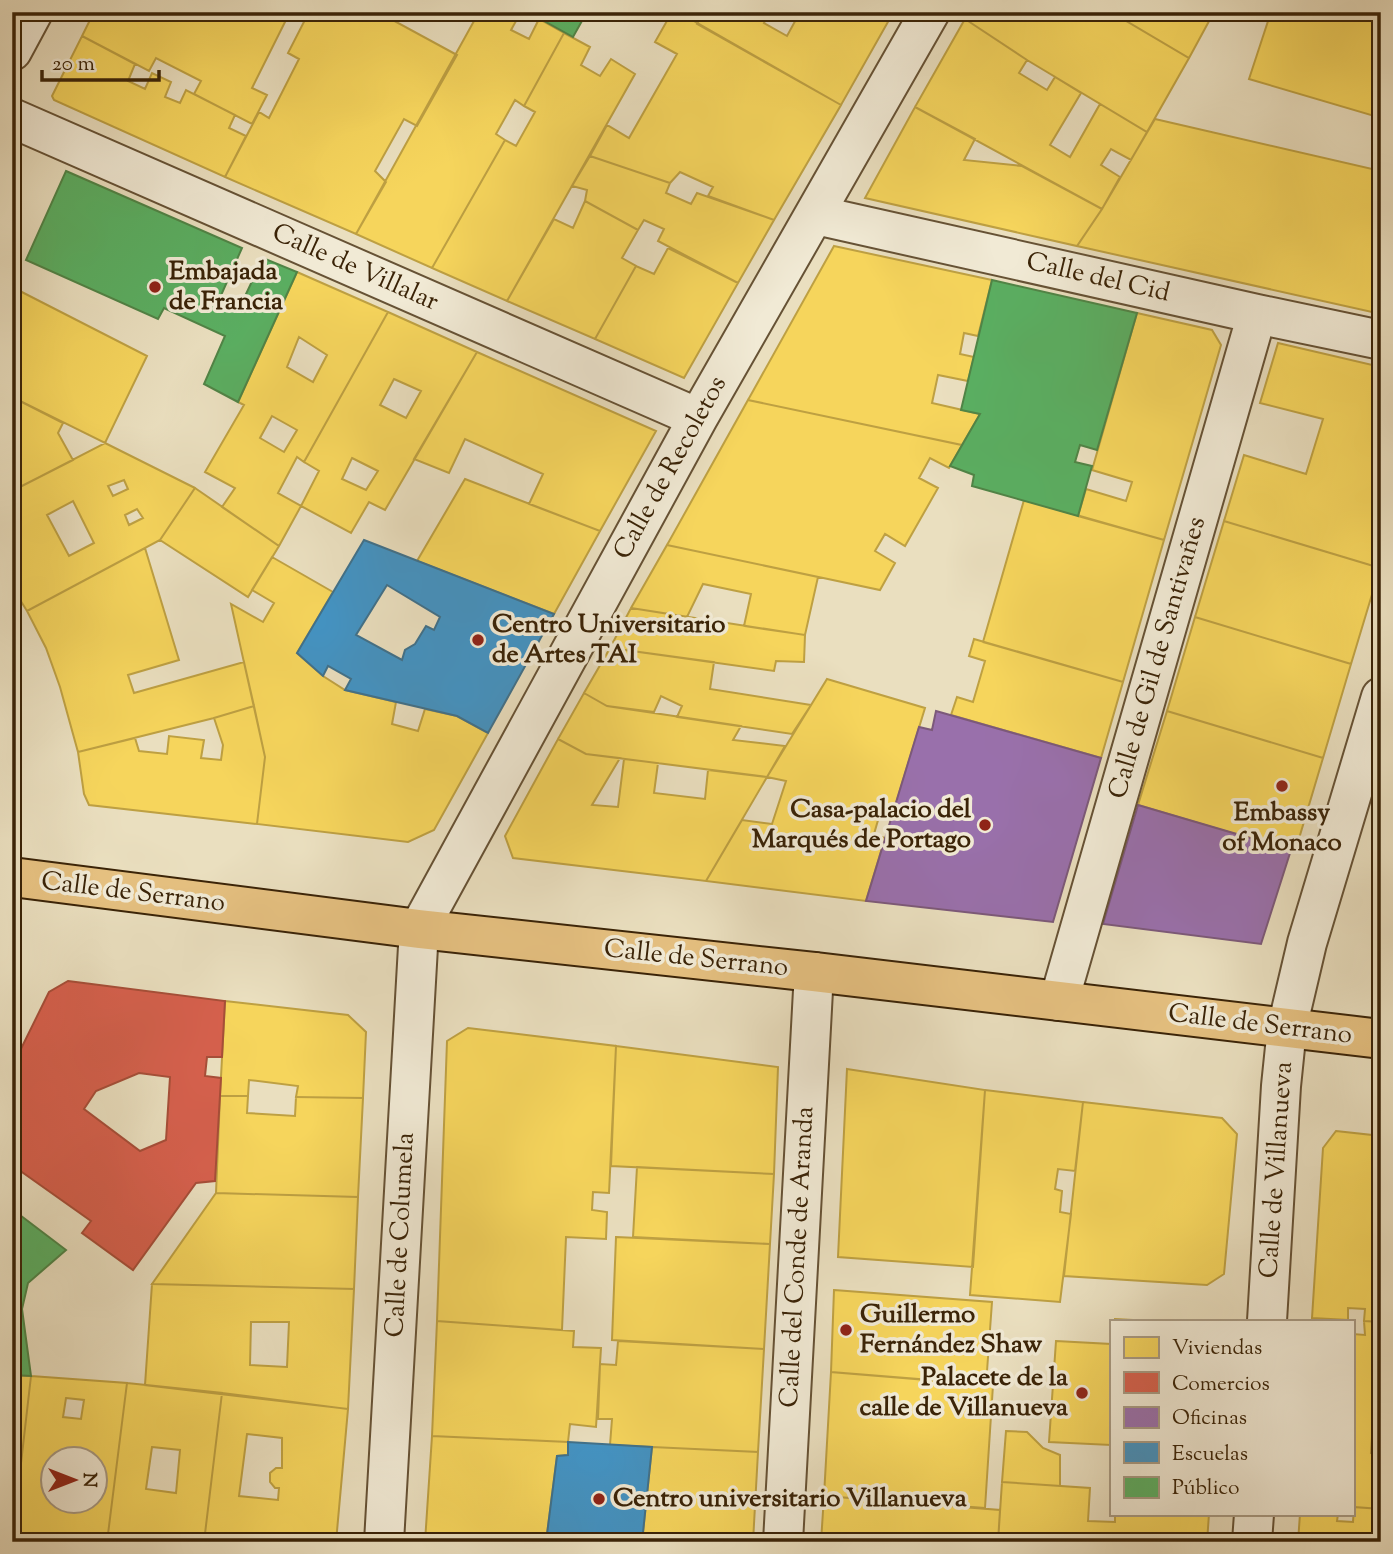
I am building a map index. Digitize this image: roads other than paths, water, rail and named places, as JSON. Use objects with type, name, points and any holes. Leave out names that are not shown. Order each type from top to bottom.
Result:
[{"type":"main road","name":"Calle de Serrano","points":[[12,877],[419,929],[814,972],[1381,1039]]},
{"type":"street","points":[[12,51],[33,12]]},
{"type":"street","name":"Calle de Recoletos","points":[[419,929],[698,418],[930,12]]},
{"type":"street","name":"Calle de Villalar","points":[[12,118],[698,418]]},
{"type":"street","name":"Calle del Cid","points":[[816,215],[1381,340]]},
{"type":"street","name":"Calle de Gil de Santivañes","points":[[1059,1001],[1258,314]]},
{"type":"street","name":"Calle de Villanueva","points":[[1267,1320],[1287,1028],[1307,943],[1381,697]]},
{"type":"street","name":"Calle de Columela","points":[[384,1542],[419,929]]},
{"type":"street","name":"Calle del Conde de Aranda","points":[[783,1542],[814,972]]},
{"type":"street","points":[[1252,1542],[1254,1516]]},
{"type":"place","name":"Embajada de Francia","points":[[155,287]]},
{"type":"place","name":"Centro Universitario de Artes TAI","points":[[478,640]]},
{"type":"place","name":"Embassy of Monaco","points":[[1282,786]]},
{"type":"place","name":"Casa-palacio del Marqués de Portago","points":[[985,825]]},
{"type":"place","name":"Guillermo Fernández Shaw","points":[[846,1330]]},
{"type":"place","name":"Palacete de la calle de Villanueva","points":[[1082,1393]]},
{"type":"place","name":"Centro universitario Villanueva","points":[[599,1499]]}]
